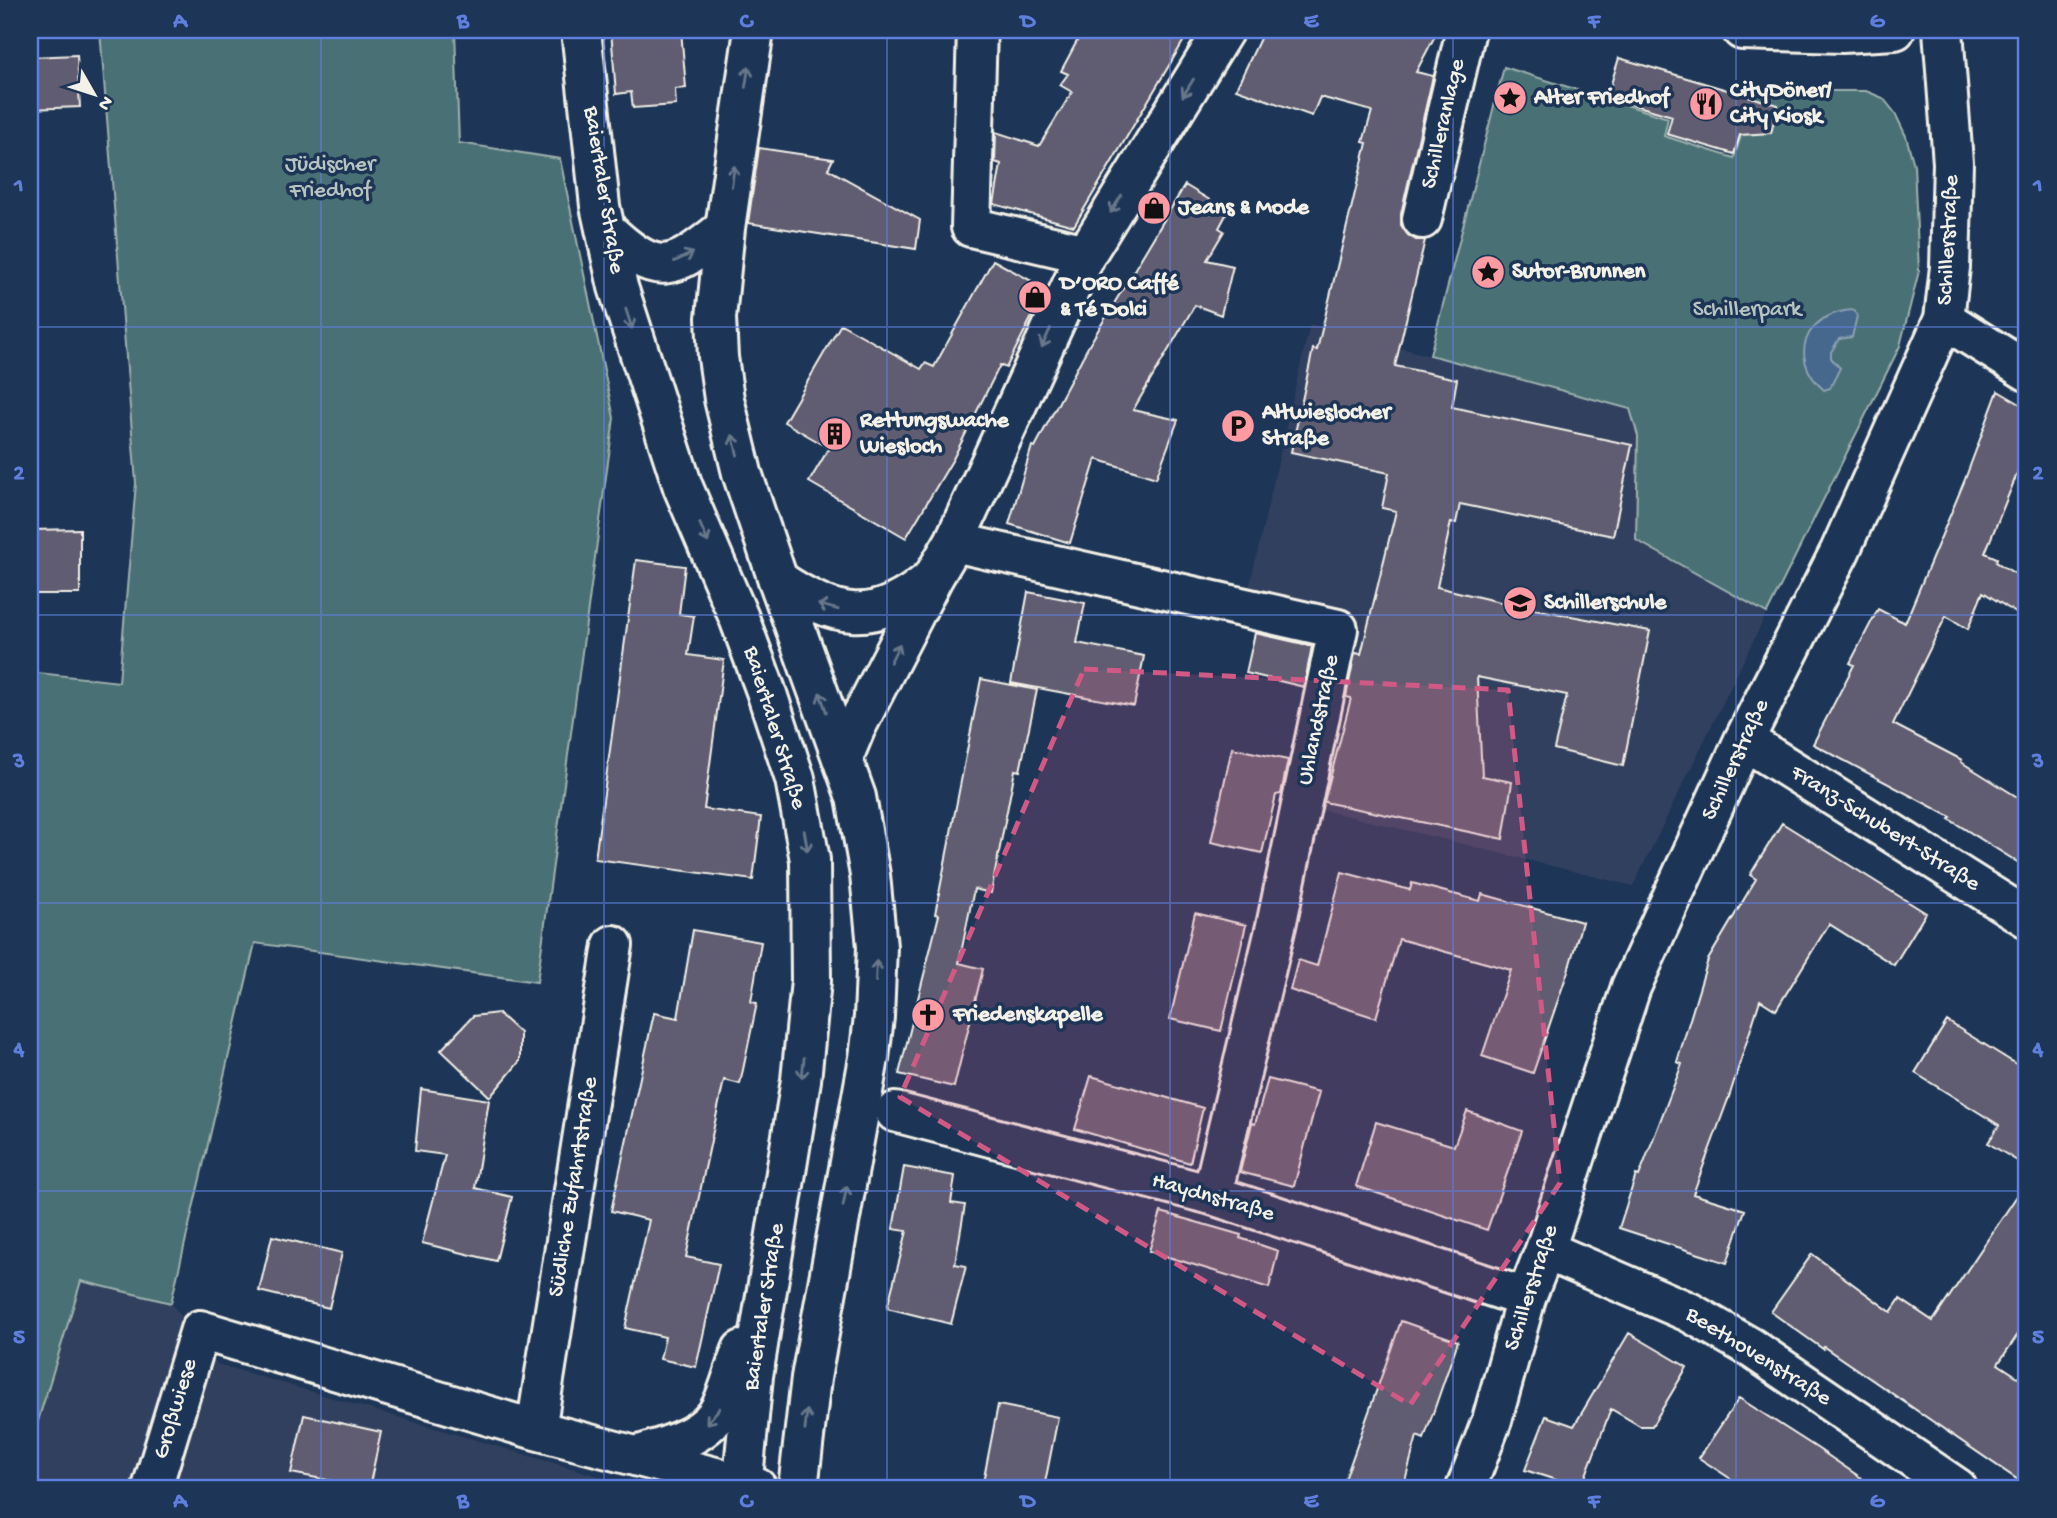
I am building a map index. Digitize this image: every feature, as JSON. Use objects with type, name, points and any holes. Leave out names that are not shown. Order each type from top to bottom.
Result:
[{"type":"street","name":"Baiertaler Straße","points":[[581,30],[600,206],[618,287],[684,487],[739,618],[795,779],[810,860],[811,981],[803,1068],[753,1376],[747,1487]]},
{"type":"street","points":[[754,30],[725,228],[716,318],[724,399],[742,473],[856,797],[870,874],[877,947],[874,1017],[862,1103],[811,1378],[798,1488]]},
{"type":"street","points":[[977,30],[971,227],[1086,254]]},
{"type":"street","points":[[843,758],[855,729],[954,542],[1086,254],[1224,30]]},
{"type":"street","name":"Schilleranlage","points":[[1422,219],[1466,30]]},
{"type":"street","points":[[1742,30],[1842,33],[1895,30]]},
{"type":"street","name":"Schillerstraße","points":[[1466,1488],[1492,1420],[1526,1298],[1545,1250],[1631,987],[1744,740],[1840,551],[1944,319],[1950,267],[1953,163],[1942,30]]},
{"type":"street","points":[[605,229],[640,259],[657,264],[692,254],[725,228]]},
{"type":"street","points":[[1944,319],[2027,372]]},
{"type":"street","name":"Uhlandstraße","points":[[954,542],[1338,629],[1276,926],[1212,1195]]},
{"type":"street","points":[[778,580],[822,607],[869,612],[892,607],[910,597],[934,576]]},
{"type":"street","name":"Franz-Schubert-Straße","points":[[1744,740],[2027,918]]},
{"type":"street","name":"Südliche Zufahrtstraße","points":[[536,1430],[613,945]]},
{"type":"street","name":"Haydnstraße","points":[[895,1112],[1212,1195],[1526,1298]]},
{"type":"street","name":"Beethovenstraße","points":[[1545,1250],[1689,1312],[1750,1347],[1957,1488]]},
{"type":"street","points":[[637,1456],[687,1437],[712,1421],[720,1409],[768,1287]]},
{"type":"street","name":"Großwiese","points":[[152,1488],[200,1330],[536,1430]]},
{"type":"street","points":[[536,1430],[747,1487]]},
{"type":"highlighted area","points":[[1084,669],[1508,690],[1560,1183],[1410,1405],[900,1097]]},
{"type":"shaded area","points":[[1854,310],[1857,316],[1852,337],[1839,339],[1831,352],[1831,358],[1840,368],[1830,388],[1824,390],[1812,377],[1806,364],[1804,351],[1807,338],[1813,327],[1824,319]]},
{"type":"shaded area","name":"Schillerschule","points":[[1310,324],[1630,409],[1638,436],[1636,540],[1767,613],[1633,886],[1319,809],[1355,618],[1248,592]]},
{"type":"shaded area","points":[[81,1280],[171,1303],[217,1364],[622,1483],[621,1488],[30,1488],[30,1447]]},
{"type":"green space","name":"Jüdischer Friedhof","points":[[100,30],[455,30],[459,143],[560,159],[614,418],[537,982],[255,943],[171,1303],[81,1281],[30,1447],[30,672],[119,682],[136,483]]},
{"type":"green space","name":"Schillerpark","points":[[1504,67],[1668,118],[1664,136],[1734,158],[1755,91],[1866,91],[1883,98],[1895,113],[1906,136],[1914,165],[1919,271],[1900,346],[1767,613],[1636,540],[1638,436],[1630,409],[1430,355]]},
{"type":"building","points":[[611,30],[681,30],[686,88],[675,89],[676,105],[633,108],[631,92],[616,94]]},
{"type":"building","points":[[1083,30],[1190,30],[1074,226],[994,204],[1001,164],[995,162],[996,132],[1039,146],[1072,92],[1060,85],[1068,74],[1061,71]]},
{"type":"building","points":[[1264,30],[1438,30],[1416,72],[1433,76],[1401,214],[1401,225],[1408,235],[1416,240],[1425,240],[1395,366],[1457,379],[1452,407],[1632,445],[1613,536],[1460,504],[1456,523],[1451,522],[1437,587],[1508,604],[1650,631],[1623,766],[1554,749],[1567,695],[1477,677],[1482,776],[1512,782],[1503,839],[1324,802],[1351,698],[1346,697],[1355,653],[1361,654],[1396,511],[1382,508],[1389,473],[1291,452],[1313,349],[1317,350],[1367,143],[1363,142],[1372,111],[1320,97],[1312,116],[1236,89]]},
{"type":"building","points":[[77,55],[80,107],[30,109],[30,57]]},
{"type":"building","points":[[1619,58],[1778,105],[1771,133],[1740,135],[1734,154],[1667,134],[1672,116],[1607,97]]},
{"type":"building","points":[[759,148],[833,159],[828,169],[920,220],[916,249],[748,223]]},
{"type":"building","points":[[1185,185],[1228,211],[1219,228],[1224,231],[1207,260],[1233,266],[1221,315],[1195,305],[1133,410],[1178,420],[1156,478],[1096,459],[1070,543],[1009,524],[1032,446],[1035,447],[1088,347]]},
{"type":"building","points":[[993,260],[1046,289],[1006,368],[1000,365],[953,459],[906,538],[809,482],[829,448],[784,422],[841,324],[921,369],[925,363],[934,367]]},
{"type":"building","points":[[1998,391],[2027,408],[2027,472],[2019,469],[1985,553],[1997,558],[1996,562],[2027,581],[2027,620],[1983,592],[1968,629],[1946,616],[1893,724],[1962,760],[1961,762],[2027,803],[2027,868],[1949,819],[1951,817],[1813,744],[1854,665],[1850,663],[1878,609],[1905,623],[1964,482]]},
{"type":"building","points":[[80,529],[80,594],[30,594],[30,530]]},
{"type":"building","points":[[636,560],[685,566],[679,614],[694,616],[688,655],[724,660],[704,809],[761,817],[753,880],[595,859]]},
{"type":"building","points":[[1028,592],[1085,603],[1077,643],[1144,656],[1134,706],[1011,683]]},
{"type":"building","points":[[1255,633],[1312,646],[1304,687],[1246,673]]},
{"type":"building","points":[[981,679],[1037,690],[1020,771],[1015,770],[991,893],[974,889],[959,963],[983,969],[954,1087],[899,1074],[939,915],[935,914]]},
{"type":"building","points":[[1232,748],[1288,760],[1281,794],[1276,795],[1262,853],[1211,842]]},
{"type":"building","points":[[1782,823],[1926,913],[1894,965],[1829,924],[1776,1010],[1760,1000],[1730,1094],[1693,1194],[1745,1210],[1727,1263],[1619,1228],[1636,1175],[1639,1176],[1682,1064],[1677,1062],[1708,960],[1756,879],[1750,875]]},
{"type":"building","points":[[1342,872],[1410,890],[1412,883],[1480,901],[1482,894],[1582,922],[1533,1073],[1482,1056],[1511,970],[1399,939],[1376,1018],[1290,990],[1298,960],[1317,966]]},
{"type":"building","points":[[1195,913],[1246,925],[1221,1031],[1170,1019]]},
{"type":"building","points":[[693,930],[761,942],[751,1002],[757,1003],[740,1084],[724,1080],[686,1257],[719,1264],[696,1367],[660,1359],[665,1337],[625,1328],[649,1220],[611,1211],[654,1013],[678,1018]]},
{"type":"building","points":[[498,1013],[520,1033],[520,1061],[490,1097],[441,1050],[473,1016]]},
{"type":"building","points":[[1947,1021],[2027,1071],[2027,1167],[1988,1143],[1999,1125],[1915,1073]]},
{"type":"building","points":[[1091,1076],[1203,1108],[1190,1163],[1075,1129]]},
{"type":"building","points":[[1268,1079],[1319,1092],[1294,1186],[1240,1172],[1252,1123],[1255,1124]]},
{"type":"building","points":[[421,1089],[489,1100],[475,1188],[512,1197],[496,1261],[422,1243],[445,1155],[415,1151]]},
{"type":"building","points":[[1467,1111],[1522,1131],[1487,1230],[1356,1186],[1376,1122],[1454,1146]]},
{"type":"building","points":[[904,1167],[955,1176],[951,1203],[965,1205],[955,1264],[966,1266],[951,1324],[887,1308],[907,1231],[893,1229]]},
{"type":"building","points":[[2027,1181],[2027,1321],[1998,1364],[2027,1383],[2027,1486],[1771,1312],[1812,1254],[1891,1312],[1900,1299],[1933,1321]]},
{"type":"building","points":[[1161,1212],[1241,1235],[1240,1238],[1278,1251],[1269,1288],[1149,1251]]},
{"type":"building","points":[[272,1236],[342,1253],[329,1308],[259,1291]]},
{"type":"building","points":[[1401,1321],[1458,1341],[1424,1439],[1417,1436],[1403,1488],[1342,1488]]},
{"type":"building","points":[[1629,1333],[1687,1367],[1652,1426],[1640,1426],[1611,1409],[1581,1488],[1525,1470],[1546,1416],[1574,1426]]},
{"type":"building","points":[[1739,1398],[1876,1488],[1745,1488],[1699,1458]]},
{"type":"building","points":[[998,1405],[1058,1417],[1044,1488],[982,1488]]},
{"type":"building","points":[[304,1415],[381,1432],[369,1488],[291,1473]]},
{"type":"place","name":"Alter Friedhof","points":[[1510,98]]},
{"type":"place","name":"CityDöner/ City Kiosk","points":[[1706,104]]},
{"type":"place","name":"Jeans & Mode","points":[[1154,208]]},
{"type":"place","name":"Sutor-Brunnen","points":[[1488,272]]},
{"type":"place","name":"D’ORO Caffé & Té Dolci","points":[[1035,297]]},
{"type":"place","name":"Altwieslocher Straße","points":[[1238,426]]},
{"type":"place","name":"Rettungswache Wiesloch","points":[[835,434]]},
{"type":"place","name":"Schillerschule","points":[[1520,603]]},
{"type":"place","name":"Friedenskapelle","points":[[928,1015]]}]
